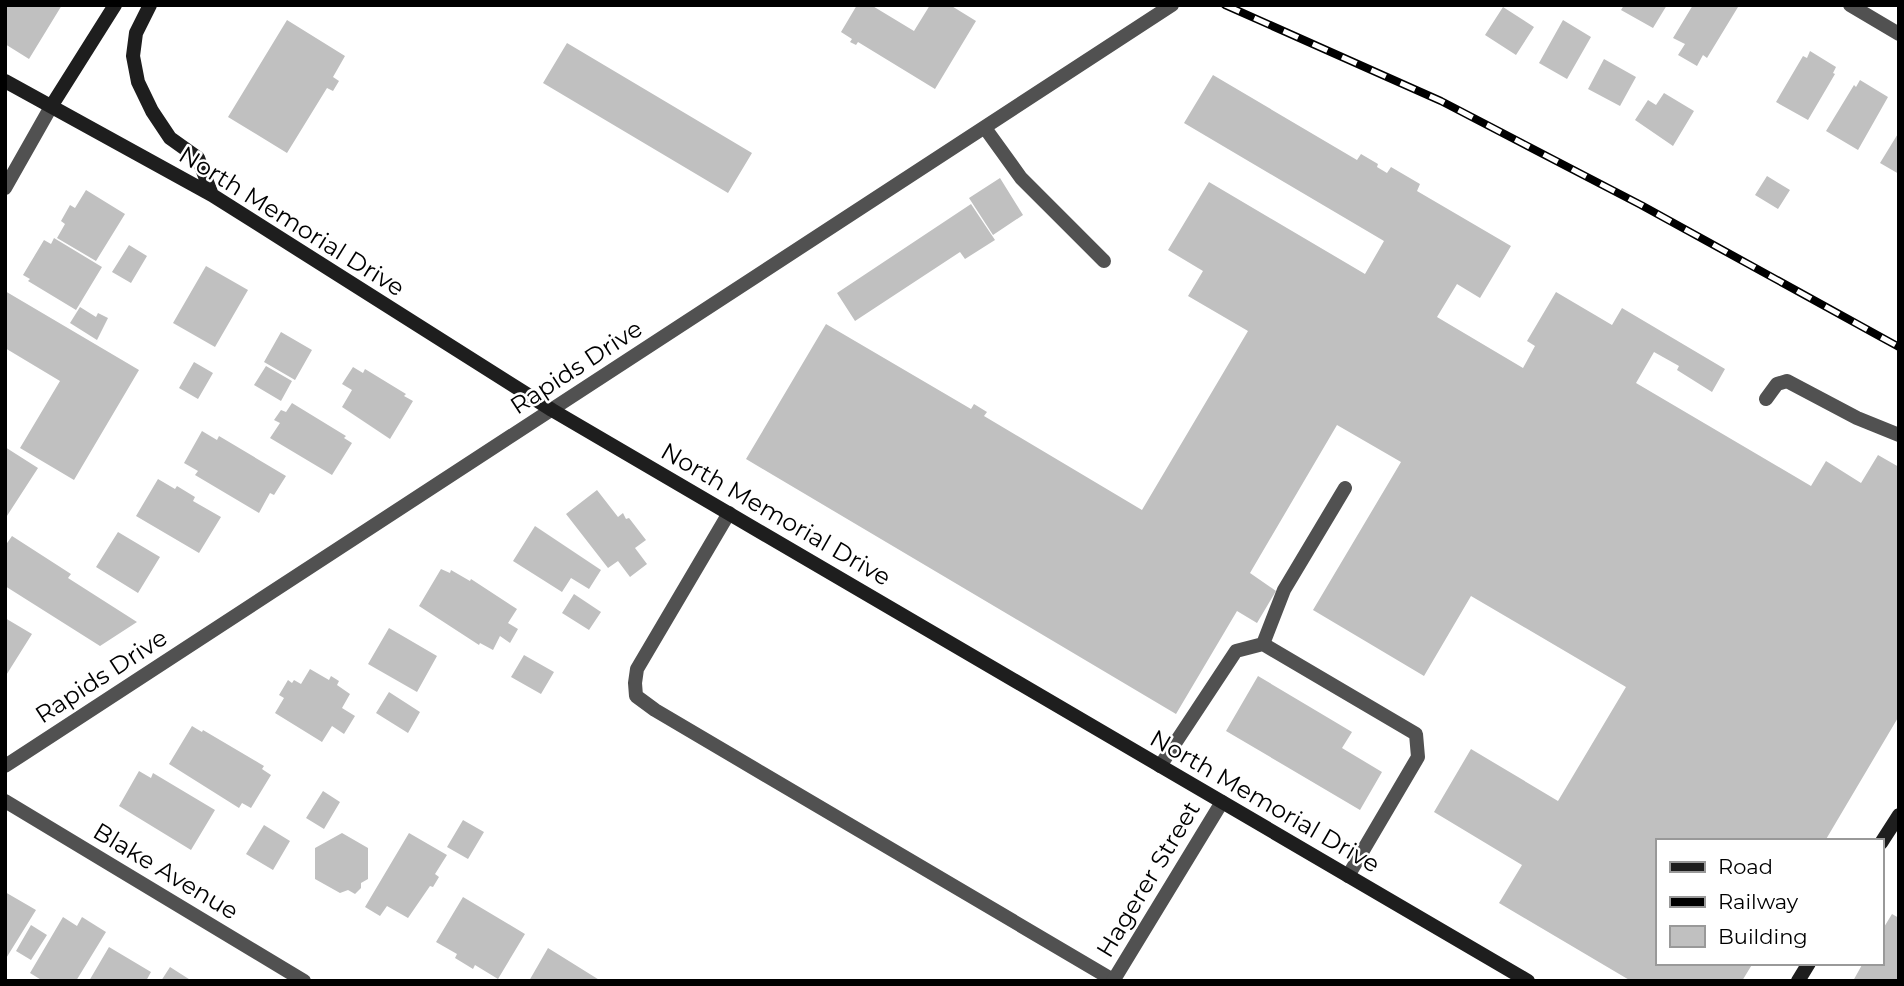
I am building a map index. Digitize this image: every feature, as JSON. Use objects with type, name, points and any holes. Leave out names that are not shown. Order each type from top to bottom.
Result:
[{"type":"main road","points":[[52,105],[115,5]]},
{"type":"main road","points":[[150,5],[136,33],[133,56],[138,82],[152,111],[170,138],[198,158],[212,195]]},
{"type":"main road","name":"North Memorial Drive","points":[[5,81],[212,195],[552,410],[1528,981]]},
{"type":"main road","points":[[1883,841],[1899,815]]},
{"type":"main road","points":[[1798,981],[1808,965]]},
{"type":"street","name":"Rapids Drive","points":[[5,766],[1172,5]]},
{"type":"street","points":[[1850,5],[1899,34]]},
{"type":"street","points":[[5,188],[52,105]]},
{"type":"street","points":[[985,128],[1021,178],[1104,261]]},
{"type":"street","points":[[1766,399],[1777,384],[1787,381],[1857,418],[1899,435]]},
{"type":"street","points":[[1263,644],[1284,590],[1345,488]]},
{"type":"street","points":[[729,513],[637,669],[636,696],[1113,980]]},
{"type":"street","points":[[1160,766],[1236,651],[1263,644],[1416,734],[1418,757],[1348,876]]},
{"type":"street","name":"Blake Avenue","points":[[5,801],[304,981]]},
{"type":"street","name":"Hagerer Street","points":[[1113,980],[1222,802]]},
{"type":"building","points":[[5,5],[62,5],[29,59],[5,44]]},
{"type":"building","points":[[857,5],[871,5],[914,31],[930,5],[950,5],[976,21],[935,89],[858,42],[856,45],[850,42],[852,39],[841,32]]},
{"type":"building","points":[[1624,5],[1667,5],[1653,28],[1621,10]]},
{"type":"building","points":[[1693,5],[1738,7],[1707,58],[1703,55],[1697,66],[1678,55],[1685,44],[1673,38]]},
{"type":"building","points":[[1503,7],[1534,27],[1516,55],[1485,35]]},
{"type":"building","points":[[287,20],[345,56],[333,77],[339,81],[333,91],[327,88],[287,153],[228,117]]},
{"type":"building","points":[[1563,20],[1591,37],[1567,79],[1539,63]]},
{"type":"building","points":[[567,43],[752,153],[728,193],[543,83]]},
{"type":"building","points":[[1810,51],[1836,67],[1833,73],[1835,74],[1808,120],[1776,102],[1803,56],[1807,58]]},
{"type":"building","points":[[1604,59],[1636,77],[1620,106],[1588,89]]},
{"type":"building","points":[[1213,75],[1357,160],[1361,154],[1387,173],[1391,167],[1420,184],[1417,191],[1511,246],[1480,298],[1457,284],[1437,317],[1523,368],[1535,346],[1527,341],[1556,292],[1612,325],[1622,308],[1725,369],[1712,392],[1677,370],[1679,366],[1654,352],[1636,383],[1811,486],[1826,461],[1861,483],[1878,455],[1899,467],[1899,716],[1826,839],[1656,839],[1656,965],[1752,965],[1742,981],[1631,981],[1499,903],[1522,865],[1434,812],[1471,749],[1558,801],[1626,687],[1471,596],[1424,676],[1313,610],[1401,462],[1337,425],[1250,573],[1276,591],[1257,623],[1237,611],[1176,714],[746,459],[826,324],[971,409],[974,404],[987,412],[984,416],[1142,510],[1248,331],[1188,296],[1203,271],[1168,250],[1209,182],[1365,274],[1384,241],[1184,123]]},
{"type":"building","points":[[1860,80],[1888,97],[1858,150],[1826,131],[1854,85],[1856,87]]},
{"type":"building","points":[[1664,93],[1694,111],[1673,146],[1635,120],[1648,100],[1656,105]]},
{"type":"building","points":[[1899,132],[1899,174],[1880,163]]},
{"type":"building","points":[[1767,176],[1790,190],[1778,209],[1755,195]]},
{"type":"building","points":[[1000,178],[1023,215],[993,235],[969,198]]},
{"type":"building","points":[[86,190],[125,214],[96,261],[57,238],[65,224],[61,221],[70,205],[75,208]]},
{"type":"building","points":[[971,204],[995,240],[965,259],[960,252],[855,321],[837,293]]},
{"type":"building","points":[[54,238],[102,267],[76,310],[28,281],[30,279],[23,275],[44,240],[51,244]]},
{"type":"building","points":[[129,245],[147,256],[131,283],[112,272]]},
{"type":"building","points":[[206,266],[248,290],[215,347],[173,323]]},
{"type":"building","points":[[5,291],[139,370],[74,480],[20,448],[60,381],[5,348]]},
{"type":"building","points":[[80,307],[96,317],[98,313],[108,318],[97,340],[70,323]]},
{"type":"building","points":[[281,332],[312,350],[295,380],[264,362]]},
{"type":"building","points":[[194,362],[213,373],[198,399],[179,388]]},
{"type":"building","points":[[266,366],[292,381],[281,401],[254,385]]},
{"type":"building","points":[[353,367],[363,373],[365,369],[413,401],[390,439],[342,407],[352,390],[342,384]]},
{"type":"building","points":[[292,403],[346,436],[344,438],[352,443],[332,475],[270,438],[280,423],[274,420],[281,410],[286,412]]},
{"type":"building","points":[[202,431],[217,440],[219,436],[286,476],[274,495],[270,493],[259,513],[195,475],[198,471],[184,463]]},
{"type":"building","points":[[5,447],[38,468],[5,519]]},
{"type":"building","points":[[158,479],[175,489],[177,486],[195,497],[193,501],[221,517],[199,553],[136,516]]},
{"type":"building","points":[[597,490],[618,517],[623,513],[646,540],[635,548],[647,564],[630,577],[618,561],[608,568],[566,514]]},
{"type":"building","points":[[535,526],[601,570],[589,589],[571,578],[562,592],[513,561]]},
{"type":"building","points":[[118,532],[160,557],[138,593],[96,567]]},
{"type":"building","points":[[12,536],[71,574],[68,578],[137,622],[100,646],[5,586],[5,546]]},
{"type":"building","points":[[441,569],[450,573],[451,570],[470,581],[471,579],[517,609],[508,623],[518,629],[510,643],[500,636],[493,650],[480,643],[479,645],[419,606]]},
{"type":"building","points":[[574,594],[601,612],[589,630],[562,613]]},
{"type":"building","points":[[5,618],[32,634],[5,677]]},
{"type":"building","points":[[389,628],[437,656],[417,692],[368,664]]},
{"type":"building","points":[[524,655],[554,672],[541,694],[511,677]]},
{"type":"building","points":[[310,669],[329,680],[331,676],[339,681],[337,685],[350,694],[342,708],[355,716],[344,734],[332,726],[322,742],[275,713],[284,698],[279,695],[288,680],[301,684]]},
{"type":"building","points":[[1258,676],[1352,732],[1342,748],[1382,772],[1360,810],[1226,731]]},
{"type":"building","points":[[389,692],[420,712],[408,733],[376,713]]},
{"type":"building","points":[[192,726],[264,766],[262,769],[271,775],[251,808],[242,803],[239,808],[169,764]]},
{"type":"building","points":[[139,771],[151,778],[153,773],[215,810],[191,850],[119,806]]},
{"type":"building","points":[[323,791],[340,802],[324,829],[306,818]]},
{"type":"building","points":[[463,820],[484,832],[468,859],[447,847]]},
{"type":"building","points":[[264,825],[290,841],[273,870],[246,854]]},
{"type":"building","points":[[342,833],[368,848],[368,879],[361,883],[361,888],[355,894],[348,890],[340,893],[315,879],[315,848]]},
{"type":"building","points":[[409,833],[447,855],[435,874],[439,877],[433,887],[430,886],[408,918],[387,906],[380,916],[365,907]]},
{"type":"building","points":[[5,892],[36,910],[5,960]]},
{"type":"building","points":[[463,897],[525,934],[498,979],[475,965],[473,969],[455,958],[457,954],[436,942]]},
{"type":"building","points":[[1892,914],[1899,918],[1899,981],[1853,981],[1862,965],[1883,965],[1883,929]]},
{"type":"building","points":[[63,917],[77,926],[82,917],[106,932],[76,981],[43,981],[30,973]]},
{"type":"building","points":[[31,925],[47,935],[31,960],[16,951]]},
{"type":"building","points":[[109,947],[151,972],[146,981],[89,981]]},
{"type":"building","points":[[548,948],[601,981],[529,981]]},
{"type":"building","points":[[170,967],[192,981],[161,981]]},
{"type":"railway","points":[[1225,5],[1441,101],[1641,205],[1899,347]]}]
